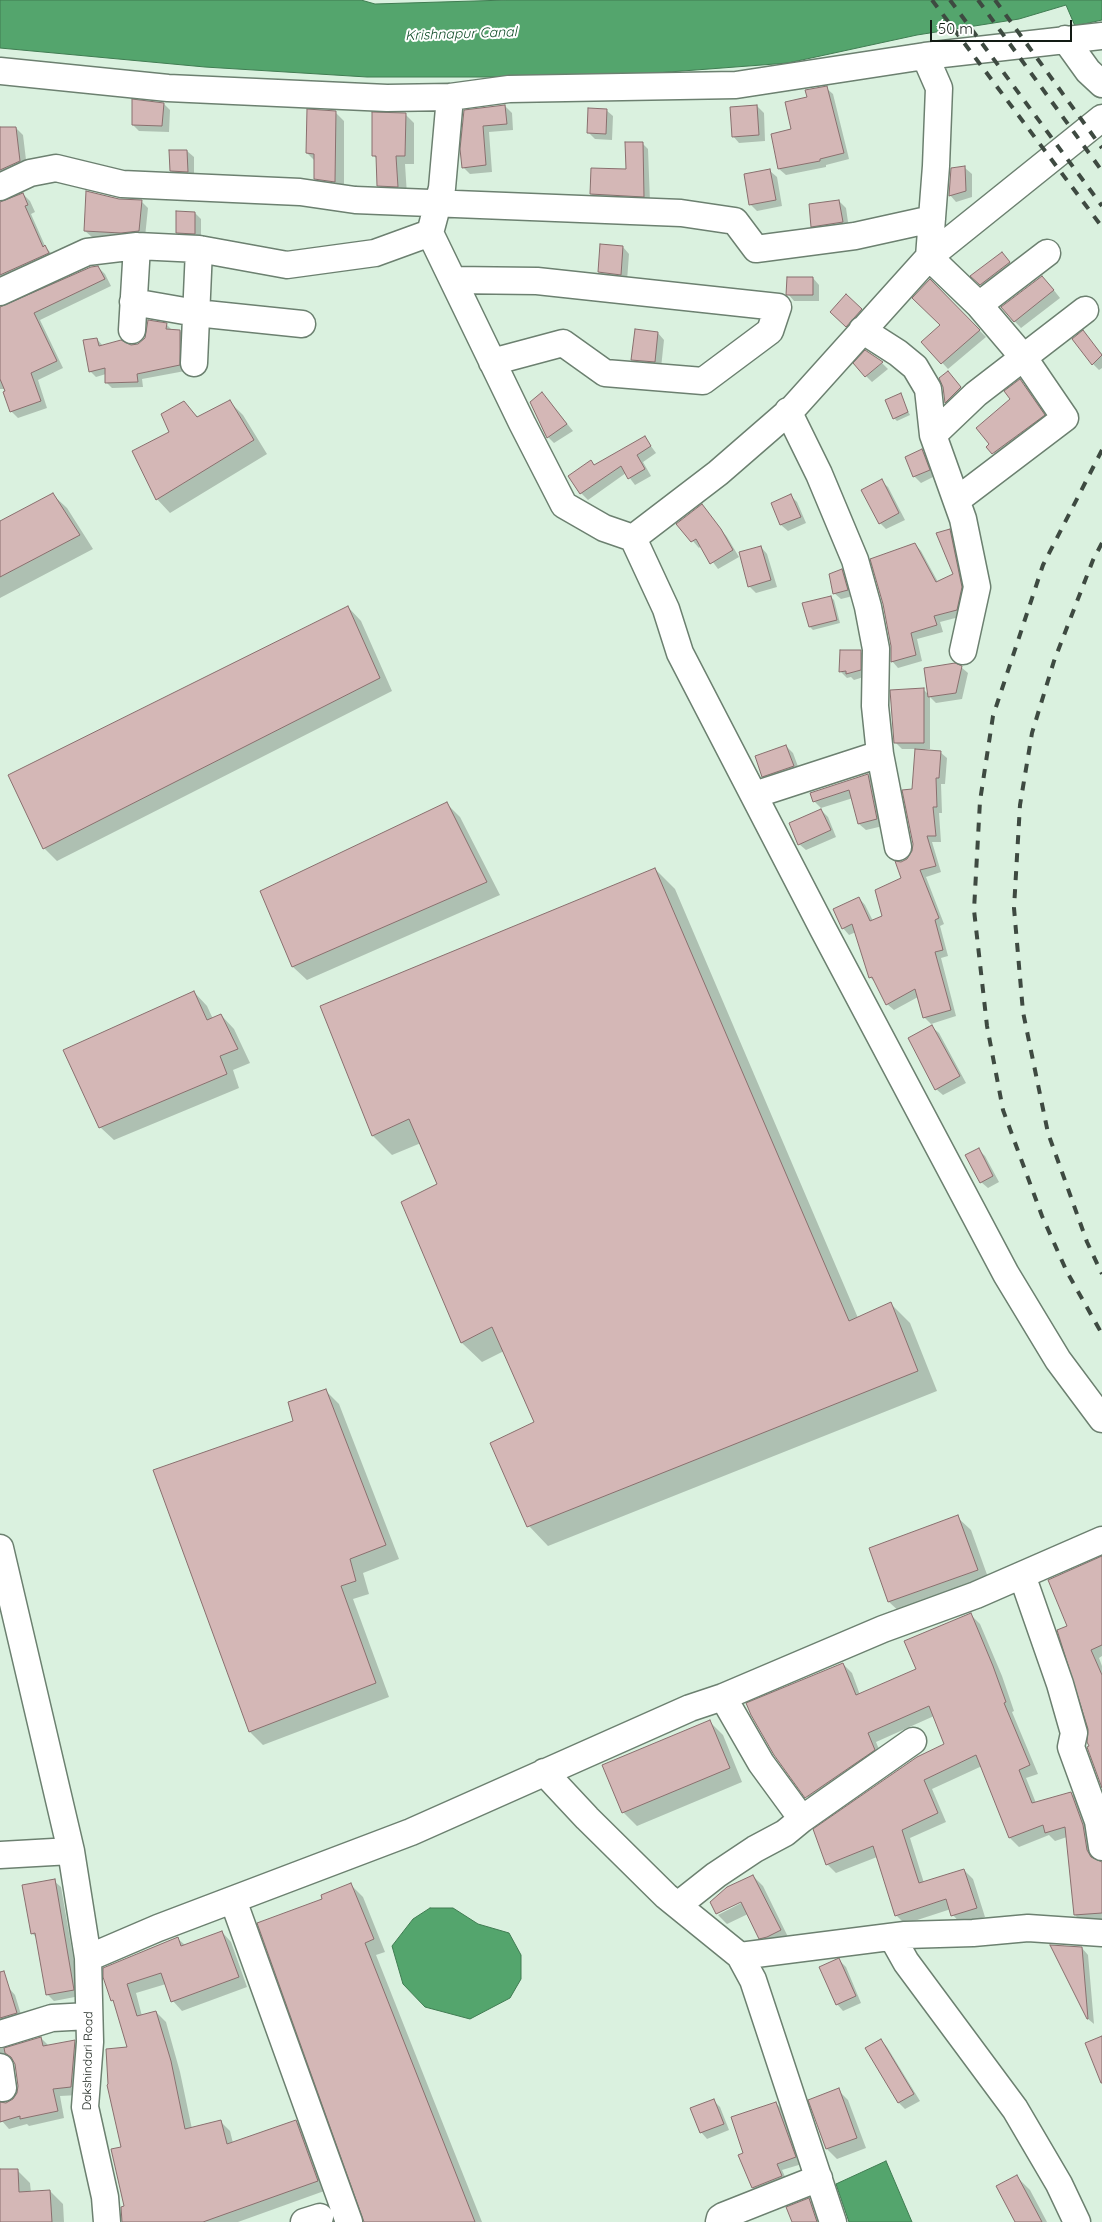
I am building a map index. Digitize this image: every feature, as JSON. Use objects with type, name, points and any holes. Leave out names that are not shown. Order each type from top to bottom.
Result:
[{"type":"street","points":[[0,71],[168,88],[387,98],[450,97],[510,89],[624,89],[736,85],[925,56],[1102,36]]},
{"type":"street","points":[[1065,39],[1088,71],[1102,84]]},
{"type":"street","points":[[925,56],[939,88],[929,257]]},
{"type":"street","points":[[450,97],[442,188],[430,233],[492,362],[564,506],[604,528],[633,538],[666,609],[680,653],[1006,1274],[1058,1360],[1102,1419]]},
{"type":"street","points":[[633,538],[718,473],[788,411],[929,257],[1102,118]]},
{"type":"street","points":[[0,187],[30,173],[56,168],[122,184],[300,192],[355,200],[681,213],[735,221],[756,249],[855,236],[932,219]]},
{"type":"street","points":[[0,292],[87,252],[136,246],[198,249],[287,265],[375,253],[430,233]]},
{"type":"street","points":[[132,330],[136,246]]},
{"type":"street","points":[[194,363],[198,249]]},
{"type":"street","points":[[979,305],[1047,253]]},
{"type":"street","points":[[929,257],[979,305],[1024,358],[1064,418],[957,500]]},
{"type":"street","points":[[453,280],[537,281],[778,307],[770,331],[703,381],[605,373],[563,343],[492,362]]},
{"type":"street","points":[[133,302],[196,312],[302,324]]},
{"type":"street","points":[[932,435],[976,394],[1085,310]]},
{"type":"street","points":[[862,330],[898,353],[915,367],[928,389],[932,435],[963,519],[977,587],[963,651]]},
{"type":"street","points":[[788,411],[819,474],[855,560],[865,597],[876,649],[875,706],[880,754],[898,847]]},
{"type":"street","points":[[754,795],[880,754]]},
{"type":"street","points":[[88,1958],[158,1928],[411,1832],[690,1708],[723,1697],[883,1629],[976,1595],[1102,1540]]},
{"type":"street","name":"Dakshindari Road","points":[[0,1548],[71,1851],[88,1958],[90,2042],[85,2107],[105,2197],[107,2222]]},
{"type":"street","points":[[1022,1575],[1060,1684],[1074,1733],[1071,1747],[1098,1821],[1102,1847]]},
{"type":"street","points":[[723,1697],[761,1763],[802,1819]]},
{"type":"street","points":[[678,1905],[716,1875],[755,1849],[785,1833],[913,1741]]},
{"type":"street","points":[[544,1772],[587,1818],[678,1905],[740,1956],[753,1980],[833,2222]]},
{"type":"street","points":[[0,1855],[71,1851]]},
{"type":"street","points":[[234,1900],[349,2222]]},
{"type":"street","points":[[740,1956],[892,1937],[1028,1928],[1102,1933]]},
{"type":"street","points":[[892,1937],[906,1962],[1015,2109],[1059,2184],[1077,2222]]},
{"type":"street","points":[[0,2034],[52,2018],[89,2016]]},
{"type":"street","points":[[719,2222],[723,2216],[819,2178]]},
{"type":"water","name":"Krishnapur Canal","points":[[0,0],[361,0],[375,4],[507,0],[1102,0],[1102,20],[1075,26],[1066,5],[1019,19],[917,35],[788,63],[603,77],[367,77],[205,67],[0,48]]},
{"type":"water","points":[[430,1908],[453,1908],[478,1924],[509,1933],[521,1955],[521,1979],[510,1998],[470,2019],[425,2007],[403,1984],[392,1946],[413,1919]]},
{"type":"water","points":[[886,2161],[912,2222],[849,2222],[836,2184]]},
{"type":"building","points":[[827,86],[844,153],[820,159],[820,161],[778,169],[771,134],[791,129],[785,102],[807,97],[805,90]]},
{"type":"building","points":[[132,99],[164,103],[162,126],[132,125]]},
{"type":"building","points":[[505,105],[507,124],[483,126],[486,165],[462,168],[460,149],[464,110]]},
{"type":"building","points":[[757,105],[759,135],[732,137],[730,107]]},
{"type":"building","points":[[588,108],[607,109],[606,134],[587,133]]},
{"type":"building","points":[[307,109],[336,111],[335,182],[314,179],[314,154],[306,153]]},
{"type":"building","points":[[372,112],[406,113],[405,156],[396,156],[398,187],[377,186],[376,156],[372,156]]},
{"type":"building","points":[[0,127],[16,127],[20,161],[0,170]]},
{"type":"building","points":[[625,142],[643,142],[644,197],[590,194],[591,168],[626,169]]},
{"type":"building","points":[[169,150],[187,150],[188,172],[170,171]]},
{"type":"building","points":[[965,166],[966,191],[949,196],[951,168]]},
{"type":"building","points":[[770,169],[776,200],[749,205],[744,174]]},
{"type":"building","points":[[86,191],[119,199],[142,200],[139,231],[121,233],[84,231]]},
{"type":"building","points":[[23,193],[28,205],[25,206],[43,247],[45,245],[49,253],[0,275],[0,202]]},
{"type":"building","points":[[839,200],[843,222],[811,227],[809,204]]},
{"type":"building","points":[[176,211],[195,212],[195,234],[176,233]]},
{"type":"building","points":[[600,244],[623,246],[621,275],[598,272]]},
{"type":"building","points":[[1002,252],[1010,262],[980,285],[970,276]]},
{"type":"building","points":[[98,266],[105,279],[34,313],[57,361],[31,373],[41,401],[10,412],[0,379],[0,307],[91,267]]},
{"type":"building","points":[[1042,276],[1054,290],[1014,322],[1001,307]]},
{"type":"building","points":[[787,277],[813,277],[813,295],[786,295]]},
{"type":"building","points":[[930,279],[980,330],[941,364],[921,342],[940,325],[912,298]]},
{"type":"building","points":[[846,294],[862,309],[846,327],[830,312]]},
{"type":"building","points":[[148,320],[167,323],[166,329],[180,330],[180,365],[137,374],[138,382],[105,383],[105,368],[89,372],[83,340],[97,338],[99,346],[121,340],[131,345],[138,344],[145,338]]},
{"type":"building","points":[[635,329],[658,332],[655,362],[631,360]]},
{"type":"building","points":[[1083,330],[1102,355],[1092,365],[1072,339]]},
{"type":"building","points":[[865,350],[883,362],[865,377],[853,363]]},
{"type":"building","points":[[948,371],[961,387],[945,403],[943,387],[939,378]]},
{"type":"building","points":[[1020,379],[1045,415],[992,454],[986,447],[989,444],[976,428],[1010,399],[1004,391]]},
{"type":"building","points":[[542,392],[567,424],[547,438],[530,402]]},
{"type":"building","points":[[901,393],[908,412],[893,419],[885,400]]},
{"type":"building","points":[[230,400],[254,440],[156,500],[132,451],[169,432],[161,414],[184,401],[197,417]]},
{"type":"building","points":[[645,436],[651,446],[637,455],[645,469],[628,479],[621,466],[580,494],[568,476],[591,460],[594,465]]},
{"type":"building","points":[[922,449],[930,470],[913,477],[905,457]]},
{"type":"building","points":[[882,479],[899,513],[879,524],[861,490]]},
{"type":"building","points":[[53,493],[80,535],[0,577],[0,521]]},
{"type":"building","points":[[791,494],[801,517],[780,525],[771,503]]},
{"type":"building","points":[[702,504],[721,529],[733,550],[710,564],[696,539],[691,542],[676,524]]},
{"type":"building","points":[[950,529],[962,587],[957,610],[934,616],[937,625],[911,633],[916,655],[891,662],[891,646],[883,604],[870,559],[915,543],[936,582],[953,574],[936,533]]},
{"type":"building","points":[[761,546],[771,580],[748,587],[739,552]]},
{"type":"building","points":[[842,569],[848,590],[833,594],[829,574]]},
{"type":"building","points":[[831,596],[837,620],[809,627],[802,603]]},
{"type":"building","points":[[348,606],[380,678],[43,849],[8,775]]},
{"type":"building","points":[[840,650],[861,650],[861,670],[846,674],[846,671],[839,672]]},
{"type":"building","points":[[955,663],[962,666],[956,693],[928,697],[924,668]]},
{"type":"building","points":[[924,688],[924,743],[894,743],[890,690]]},
{"type":"building","points":[[786,745],[794,766],[762,777],[755,756]]},
{"type":"building","points":[[915,749],[941,751],[939,778],[936,778],[937,807],[933,807],[936,836],[927,836],[936,866],[920,870],[939,918],[935,920],[943,950],[935,952],[951,1010],[923,1018],[915,989],[886,1005],[872,977],[869,978],[852,924],[842,929],[833,909],[859,897],[870,921],[882,916],[875,890],[901,878],[895,861],[901,862],[907,859],[912,851],[913,844],[902,790],[912,789]]},
{"type":"building","points":[[868,774],[877,819],[858,824],[849,790],[813,802],[810,793]]},
{"type":"building","points":[[447,802],[487,882],[292,967],[260,891]]},
{"type":"building","points":[[821,809],[831,830],[798,845],[789,823]]},
{"type":"building","points":[[655,868],[849,1321],[891,1302],[918,1371],[527,1527],[490,1443],[534,1422],[492,1327],[461,1343],[401,1202],[437,1184],[409,1119],[372,1136],[320,1006]]},
{"type":"building","points":[[194,991],[207,1020],[221,1014],[238,1049],[220,1056],[227,1074],[99,1128],[63,1050]]},
{"type":"building","points":[[932,1025],[960,1076],[935,1090],[908,1038]]},
{"type":"building","points":[[979,1148],[993,1176],[980,1183],[965,1155]]},
{"type":"building","points":[[326,1389],[386,1545],[350,1559],[356,1581],[341,1586],[376,1683],[249,1732],[153,1470],[293,1421],[288,1402]]},
{"type":"building","points":[[958,1515],[978,1570],[888,1602],[869,1548]]},
{"type":"building","points":[[1102,1556],[1102,1645],[1091,1650],[1102,1675],[1102,1788],[1087,1747],[1089,1746],[1087,1742],[1088,1729],[1057,1630],[1067,1626],[1048,1580]]},
{"type":"building","points":[[971,1613],[993,1666],[1006,1702],[1004,1703],[1030,1765],[1019,1770],[1032,1803],[1071,1792],[1083,1825],[1087,1850],[1091,1857],[1102,1862],[1102,1913],[1074,1915],[1065,1827],[1045,1833],[1043,1825],[1009,1838],[976,1755],[924,1780],[938,1813],[902,1830],[919,1883],[964,1869],[977,1908],[951,1916],[946,1899],[895,1916],[873,1846],[826,1865],[813,1829],[917,1757],[944,1744],[929,1706],[868,1733],[875,1750],[805,1798],[774,1755],[751,1715],[746,1703],[843,1663],[856,1695],[916,1669],[904,1641]]},
{"type":"building","points":[[710,1720],[730,1768],[622,1813],[602,1765]]},
{"type":"building","points":[[753,1875],[781,1930],[759,1939],[741,1902],[716,1914],[710,1902],[727,1887]]},
{"type":"building","points":[[55,1879],[74,1990],[46,1995],[35,1933],[31,1934],[22,1885]]},
{"type":"building","points":[[351,1883],[374,1939],[365,1943],[475,2222],[364,2222],[257,1923],[322,1899],[321,1895]]},
{"type":"building","points":[[222,1931],[239,1977],[171,2002],[161,1973],[127,1984],[137,2016],[156,2011],[171,2061],[185,2129],[221,2120],[227,2144],[296,2120],[318,2181],[203,2222],[122,2222],[121,2207],[124,2206],[111,2149],[121,2147],[107,2085],[106,2049],[127,2047],[113,2000],[111,2001],[103,1977],[103,1968],[178,1937],[181,1946]]},
{"type":"building","points":[[1050,1945],[1082,1947],[1088,2019],[1087,2019]]},
{"type":"building","points":[[839,1958],[856,1996],[836,2005],[819,1967]]},
{"type":"building","points":[[4,1971],[17,2013],[0,2018],[0,1972]]},
{"type":"building","points":[[1102,2036],[1102,2083],[1101,2083],[1085,2043]]},
{"type":"building","points":[[41,2037],[43,2046],[75,2040],[71,2087],[53,2089],[58,2111],[20,2119],[20,2116],[0,2122],[0,2102],[6,2103],[13,2099],[17,2093],[18,2086],[15,2064],[11,2057],[5,2053],[4,2048]]},
{"type":"building","points":[[881,2039],[914,2094],[898,2103],[865,2048]]},
{"type":"building","points":[[839,2088],[857,2138],[826,2149],[808,2100]]},
{"type":"building","points":[[714,2099],[724,2124],[700,2133],[690,2108]]},
{"type":"building","points":[[776,2102],[796,2157],[777,2164],[782,2176],[752,2188],[738,2155],[743,2153],[731,2117]]},
{"type":"building","points":[[0,2169],[18,2169],[19,2192],[50,2190],[52,2222],[0,2222]]},
{"type":"building","points":[[1017,2175],[1042,2222],[1015,2222],[996,2186]]},
{"type":"building","points":[[809,2198],[817,2222],[792,2222],[786,2207]]},
{"type":"railway","points":[[932,0],[1102,227]]},
{"type":"railway","points":[[950,0],[1102,206]]},
{"type":"railway","points":[[978,0],[1102,171]]},
{"type":"railway","points":[[995,0],[1102,148]]},
{"type":"railway","points":[[1102,450],[1043,565],[993,716],[980,801],[974,910],[987,1026],[1003,1110],[1042,1216],[1067,1272],[1102,1334]]},
{"type":"railway","points":[[1102,543],[1093,560],[1054,661],[1032,733],[1020,805],[1014,908],[1023,1012],[1048,1133],[1087,1242],[1102,1274]]}]
